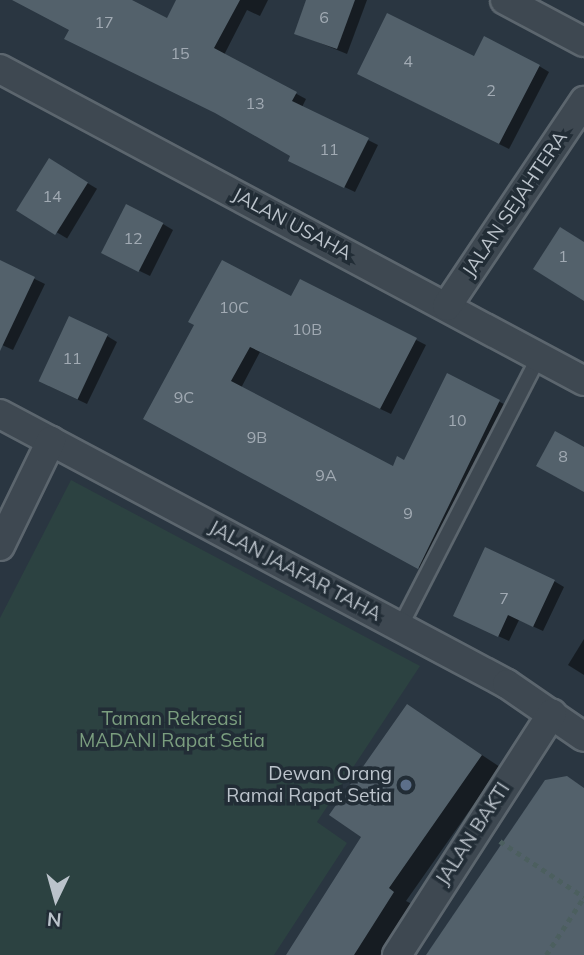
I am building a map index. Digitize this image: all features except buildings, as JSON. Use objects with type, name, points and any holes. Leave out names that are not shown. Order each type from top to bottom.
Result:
[{"type":"street","points":[[505,0],[584,42]]},
{"type":"street","name":"JALAN USAHA","points":[[0,69],[447,306],[584,382]]},
{"type":"street","name":"JALAN SEJAHTERA","points":[[447,306],[584,101]]},
{"type":"street","name":"JALAN JAAFAR TAHA","points":[[0,414],[507,684],[584,737]]},
{"type":"street","points":[[0,546],[51,441]]},
{"type":"street","name":"JALAN BAKTI","points":[[397,955],[477,826],[552,714]]},
{"type":"lane","points":[[400,627],[538,358]]},
{"type":"path","points":[[477,826],[584,897],[545,955]]},
{"type":"green space","name":"Taman Rekreasi MADANI Rapat Setia","points":[[71,480],[420,666],[317,822],[347,843],[274,955],[0,955],[0,618]]},
{"type":"place","name":"Dewan Orang Ramai Rapat Setia","points":[[406,785]]}]
